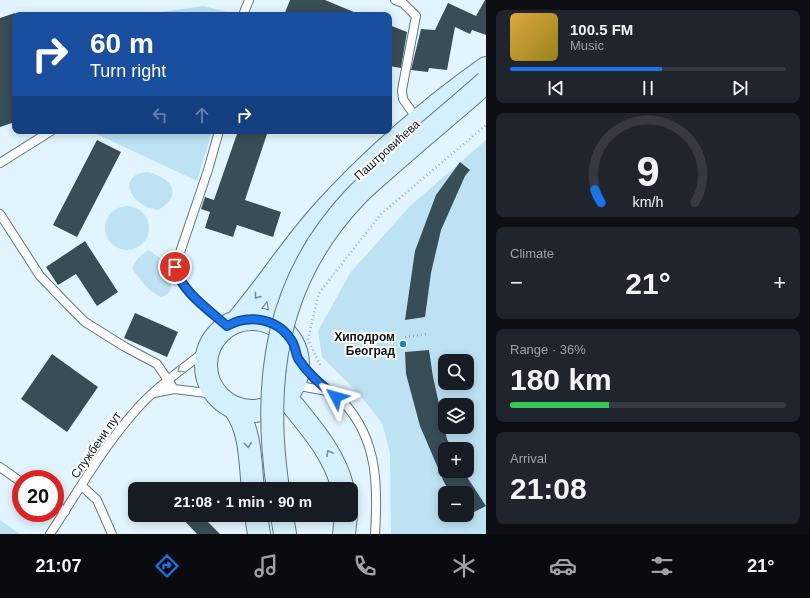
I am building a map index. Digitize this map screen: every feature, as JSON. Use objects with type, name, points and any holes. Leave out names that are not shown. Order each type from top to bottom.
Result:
[{"type":"street","name":"Паштровићева","points":[[232,324],[320,215],[351,183],[419,121],[486,68]]},
{"type":"street","points":[[277,482],[272,431],[273,375],[276,350],[284,319],[306,265],[328,229],[355,197],[486,82]]},
{"type":"street","name":"Паштровићева","points":[[284,331],[277,293],[280,280],[297,243]]},
{"type":"street","points":[[245,319],[270,322],[284,331],[293,344],[298,359],[297,377],[290,391],[275,405],[260,411],[243,411],[235,409],[224,403],[215,394],[206,372],[205,364],[208,349],[214,338],[232,324],[245,319]]},
{"type":"street","points":[[290,391],[324,444],[336,467],[341,482]]},
{"type":"street","points":[[235,409],[242,418],[246,431],[252,482]]},
{"type":"street","points":[[283,522],[285,534]]},
{"type":"lane","points":[[244,12],[249,0]]},
{"type":"lane","points":[[395,0],[403,3],[416,16],[402,90],[403,99],[419,121]]},
{"type":"lane","points":[[0,163],[46,134]]},
{"type":"lane","points":[[218,134],[208,170],[175,267],[177,277],[186,288],[232,324]]},
{"type":"lane","points":[[0,214],[40,276],[69,306],[85,322],[125,347],[157,364],[174,390]]},
{"type":"lane","name":"Службени пут","points":[[50,534],[135,411],[168,380],[208,349]]},
{"type":"lane","points":[[298,359],[317,381],[343,402],[358,422],[371,451],[376,475],[375,534]]},
{"type":"lane","points":[[153,393],[174,390],[215,394]]},
{"type":"lane","points":[[290,391],[330,392]]},
{"type":"lane","points":[[0,467],[12,476]]},
{"type":"lane","points":[[82,486],[97,500],[112,534]]},
{"type":"path","points":[[324,369],[319,364],[308,339],[319,293],[381,214],[486,124]]},
{"type":"path","points":[[405,337],[427,334]]},
{"type":"shaded area","points":[[203,6],[228,12],[162,12]]},
{"type":"shaded area","points":[[96,134],[211,134],[197,181]]},
{"type":"shaded area","name":"Хиподром Београд","points":[[486,140],[486,534],[391,534],[390,453],[382,423],[360,395],[322,357],[318,331],[350,273],[410,206]]},
{"type":"shaded area","points":[[148,172],[163,178],[172,188],[173,193],[171,199],[158,210],[140,203],[130,190],[129,184],[132,178],[138,174]]},
{"type":"shaded area","points":[[123,206],[131,206],[136,207],[143,212],[148,219],[148,237],[143,244],[136,249],[123,250],[115,247],[108,240],[105,232],[105,224],[108,216],[115,209]]},
{"type":"shaded area","points":[[148,250],[158,257],[169,269],[171,287],[167,295],[161,297],[148,288],[132,268],[138,258]]},
{"type":"shaded area","points":[[0,520],[20,534],[0,534]]},
{"type":"building","points":[[290,0],[325,0],[354,12],[285,12]]},
{"type":"building","points":[[485,0],[486,35],[472,30],[470,34],[455,27],[447,70],[429,68],[428,72],[411,70],[421,29],[435,30],[448,3],[476,16]]},
{"type":"building","points":[[12,14],[12,123],[0,127],[0,18]]},
{"type":"building","points":[[392,26],[407,32],[401,68],[392,66]]},
{"type":"building","points":[[237,134],[267,134],[245,200],[281,212],[273,237],[237,225],[233,237],[205,228],[210,212],[201,209],[205,197],[214,200]]},
{"type":"building","points":[[97,140],[121,152],[77,237],[53,225]]},
{"type":"building","points":[[460,162],[470,170],[465,176],[441,230],[431,273],[425,317],[405,320],[415,251],[436,195]]},
{"type":"building","points":[[85,241],[118,292],[97,306],[76,274],[58,285],[46,267]]},
{"type":"building","points":[[135,313],[178,332],[167,357],[124,338]]},
{"type":"building","points":[[429,350],[438,399],[438,434],[446,434],[448,442],[438,442],[438,468],[420,426],[406,374],[405,352]]},
{"type":"building","points":[[52,354],[98,387],[67,432],[21,399]]},
{"type":"building","points":[[442,478],[468,478],[473,486],[446,486]]},
{"type":"building","points":[[474,488],[486,506],[474,512]]},
{"type":"building","points":[[186,522],[208,522],[220,534],[197,534]]},
{"type":"place","name":"Хиподром Београд","points":[[403,344]]},
{"type":"route","points":[[175,267],[177,277],[186,288],[227,326],[237,321],[254,319],[270,322],[284,331],[293,344],[298,359],[317,381],[336,397]]}]
